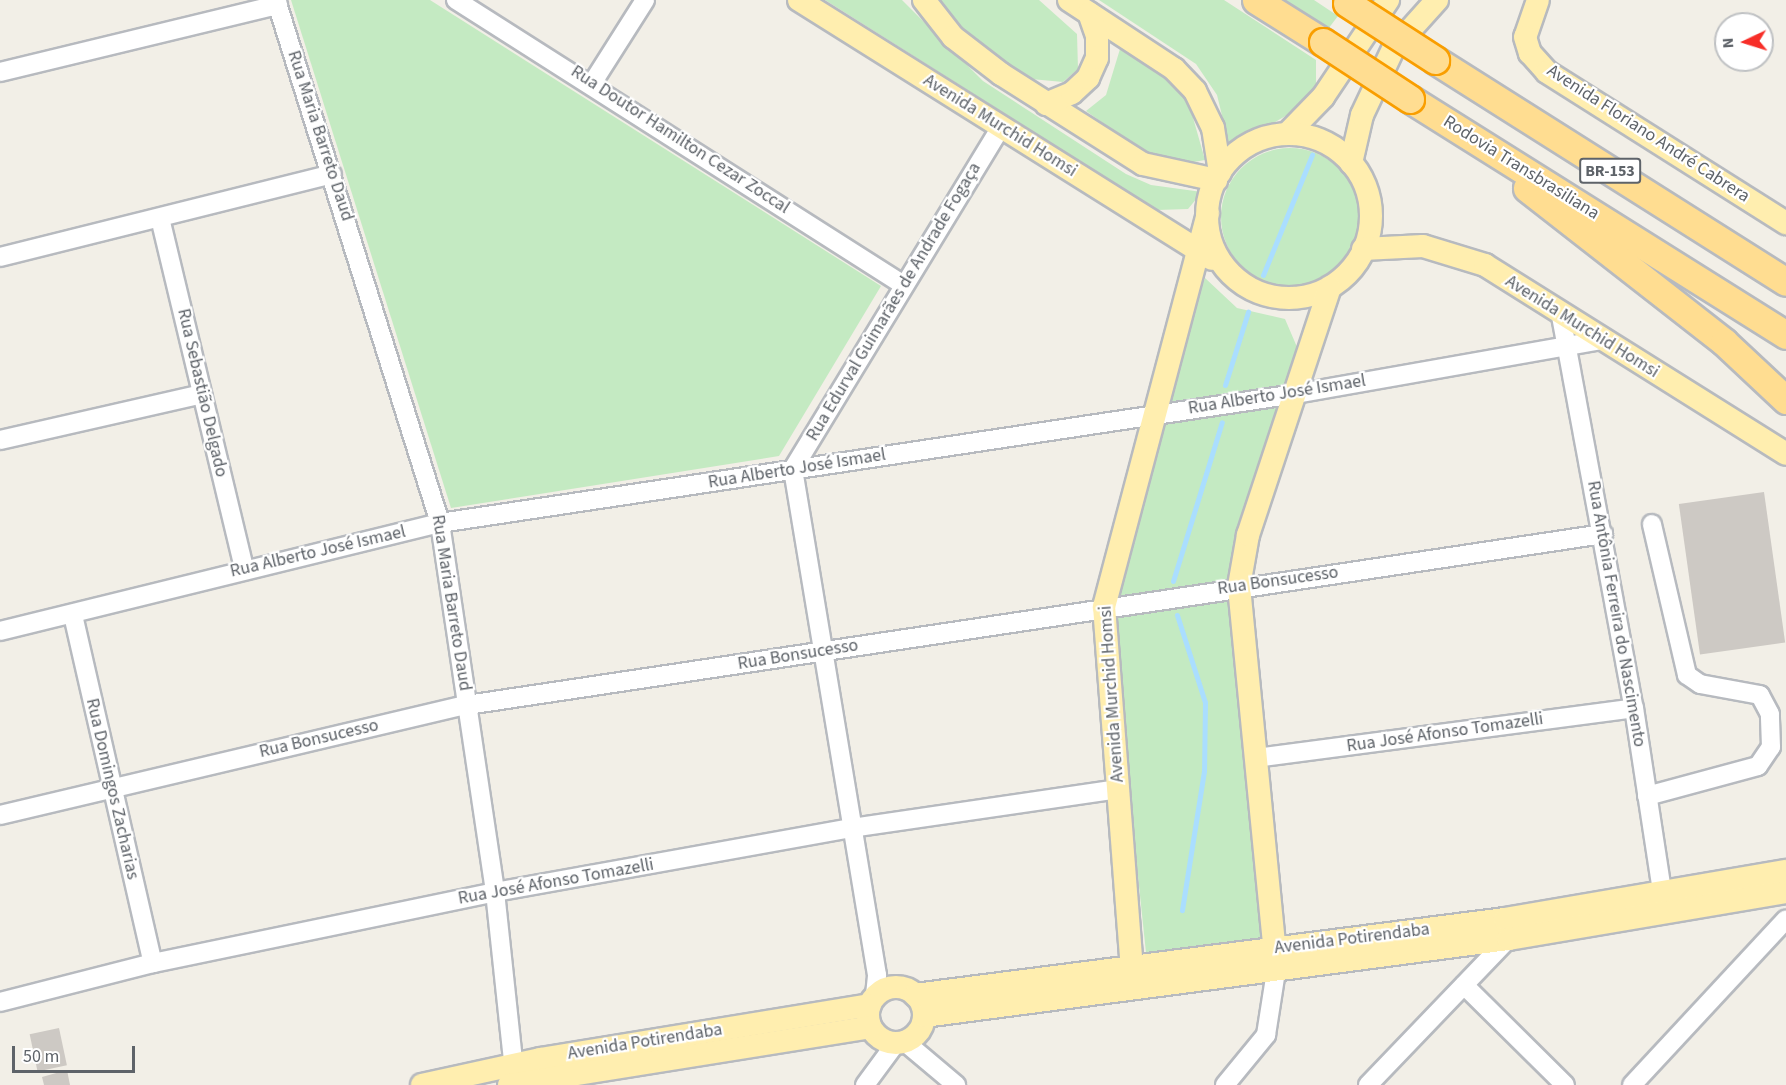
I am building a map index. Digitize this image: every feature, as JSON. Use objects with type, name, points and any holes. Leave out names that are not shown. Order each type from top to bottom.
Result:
[{"type":"highway","name":"Rodovia Transbrasiliana","points":[[1256,0],[1786,335]]},
{"type":"highway","name":"BR-153","points":[[1344,2],[1786,282]]},
{"type":"highway","points":[[1504,158],[1508,173],[1724,342],[1786,400]]},
{"type":"main road","name":"Avenida Murchid Homsi","points":[[799,0],[1226,268]]},
{"type":"main road","points":[[924,0],[953,37],[1046,104],[1143,164],[1218,176]]},
{"type":"main road","points":[[1069,0],[1174,69],[1195,91],[1213,128],[1218,176],[1208,213],[1213,245],[1226,268],[1268,296],[1300,297],[1330,287]]},
{"type":"main road","points":[[1287,134],[1323,98],[1388,0]]},
{"type":"main road","points":[[1351,163],[1362,115],[1393,49],[1437,0]]},
{"type":"main road","name":"Avenida Floriano André Cabrera","points":[[1538,0],[1526,37],[1530,53],[1547,72],[1786,223]]},
{"type":"main road","points":[[1046,104],[1072,93],[1088,78],[1097,58],[1097,36],[1089,13]]},
{"type":"main road","points":[[1218,176],[1249,145],[1287,134],[1322,141],[1351,163],[1368,198],[1370,224],[1364,249],[1330,287],[1248,535],[1239,586],[1275,960]]},
{"type":"main road","name":"Avenida Murchid Homsi","points":[[1132,970],[1104,607],[1151,414],[1201,252],[1208,213]]},
{"type":"main road","name":"Avenida Murchid Homsi","points":[[1364,249],[1388,244],[1456,254],[1485,265],[1561,316],[1786,454]]},
{"type":"main road","name":"Avenida Potirendaba","points":[[1663,904],[1786,871]]},
{"type":"main road","name":"Avenida Potirendaba","points":[[422,1085],[513,1079],[559,1081],[1275,960],[1506,929],[1663,904],[1786,892]]},
{"type":"main road","name":"Avenida Potirendaba","points":[[513,1079],[540,1059],[893,1023],[915,995],[1132,970],[1275,960]]},
{"type":"street","name":"Rua Doutor Hamilton Cezar Zoccal","points":[[456,0],[592,82],[902,284]]},
{"type":"street","points":[[592,82],[645,0]]},
{"type":"street","points":[[0,72],[277,2]]},
{"type":"street","name":"Rua Maria Barreto Daud","points":[[277,2],[440,523],[495,892],[513,1079]]},
{"type":"street","name":"Rua Edurval Guimarães de Andrade Fogaça","points":[[793,469],[902,284],[1001,127]]},
{"type":"street","points":[[0,257],[332,174]]},
{"type":"street","name":"Rua Sebastião Delgado","points":[[160,218],[244,568]]},
{"type":"street","name":"Rua Antônia Ferreira do Nascimento","points":[[1561,316],[1634,708],[1663,904]]},
{"type":"street","name":"Rua Alberto José Ismael","points":[[0,631],[73,615],[244,568],[440,523],[1295,394],[1568,349],[1600,340]]},
{"type":"street","points":[[0,440],[202,394]]},
{"type":"street","points":[[793,469],[851,828],[893,1023],[956,1085]]},
{"type":"street","points":[[1647,796],[1758,766],[1771,747],[1770,714],[1760,695],[1700,684],[1687,675],[1652,524]]},
{"type":"street","name":"Rua Bonsucesso","points":[[0,815],[467,705],[1239,586],[1603,534]]},
{"type":"street","name":"Rua Domingos Zacharias","points":[[73,615],[153,963]]},
{"type":"street","name":"Rua José Afonso Tomazelli","points":[[1256,758],[1634,708]]},
{"type":"street","name":"Rua José Afonso Tomazelli","points":[[0,1002],[153,963],[495,892],[851,828],[1118,789]]},
{"type":"street","points":[[1632,1085],[1786,919]]},
{"type":"street","points":[[1368,1085],[1464,985],[1506,929]]},
{"type":"street","points":[[1225,1085],[1266,1035],[1275,960]]},
{"type":"street","points":[[1464,985],[1565,1085]]},
{"type":"street","points":[[865,1085],[893,1023]]},
{"type":"street","points":[[540,1059],[559,1081]]},
{"type":"green space","points":[[291,0],[430,0],[881,286],[779,456],[451,508]]},
{"type":"green space","points":[[825,0],[902,0],[983,81],[1126,174],[1151,185],[1202,192],[1188,209],[1157,210]]},
{"type":"green space","points":[[935,0],[1039,0],[1077,34],[1078,69],[1063,82],[1031,79],[971,38]]},
{"type":"green space","points":[[1099,0],[1224,0],[1316,60],[1316,90],[1294,111],[1230,148],[1217,95],[1196,64]]},
{"type":"green space","points":[[1283,0],[1314,0],[1338,16],[1328,29]]},
{"type":"green space","points":[[1120,49],[1157,71],[1188,100],[1205,160],[1188,163],[1151,157],[1086,111],[1106,95]]},
{"type":"green space","points":[[1290,148],[1316,154],[1328,160],[1338,169],[1347,179],[1353,191],[1359,217],[1353,243],[1347,255],[1338,265],[1328,274],[1316,280],[1290,286],[1264,280],[1252,274],[1242,265],[1233,255],[1227,243],[1221,217],[1227,191],[1233,179],[1242,169],[1252,160],[1264,154]]},
{"type":"green space","points":[[1205,278],[1237,308],[1285,319],[1303,361],[1295,386],[1159,406]]},
{"type":"green space","points":[[1289,400],[1234,581],[1110,599],[1155,420]]},
{"type":"green space","points":[[1233,594],[1270,943],[1146,956],[1110,607]]},
{"type":"building","points":[[1764,492],[1785,643],[1700,654],[1679,504]]},
{"type":"building","points":[[59,1028],[67,1065],[38,1071],[30,1034]]},
{"type":"building","points":[[67,1070],[70,1085],[44,1085],[42,1077]]},
{"type":"waterway","points":[[1263,275],[1312,155]]},
{"type":"waterway","points":[[1225,385],[1248,312]]},
{"type":"waterway","points":[[1173,581],[1222,422]]},
{"type":"waterway","points":[[1177,615],[1205,702],[1204,771],[1182,910]]}]
